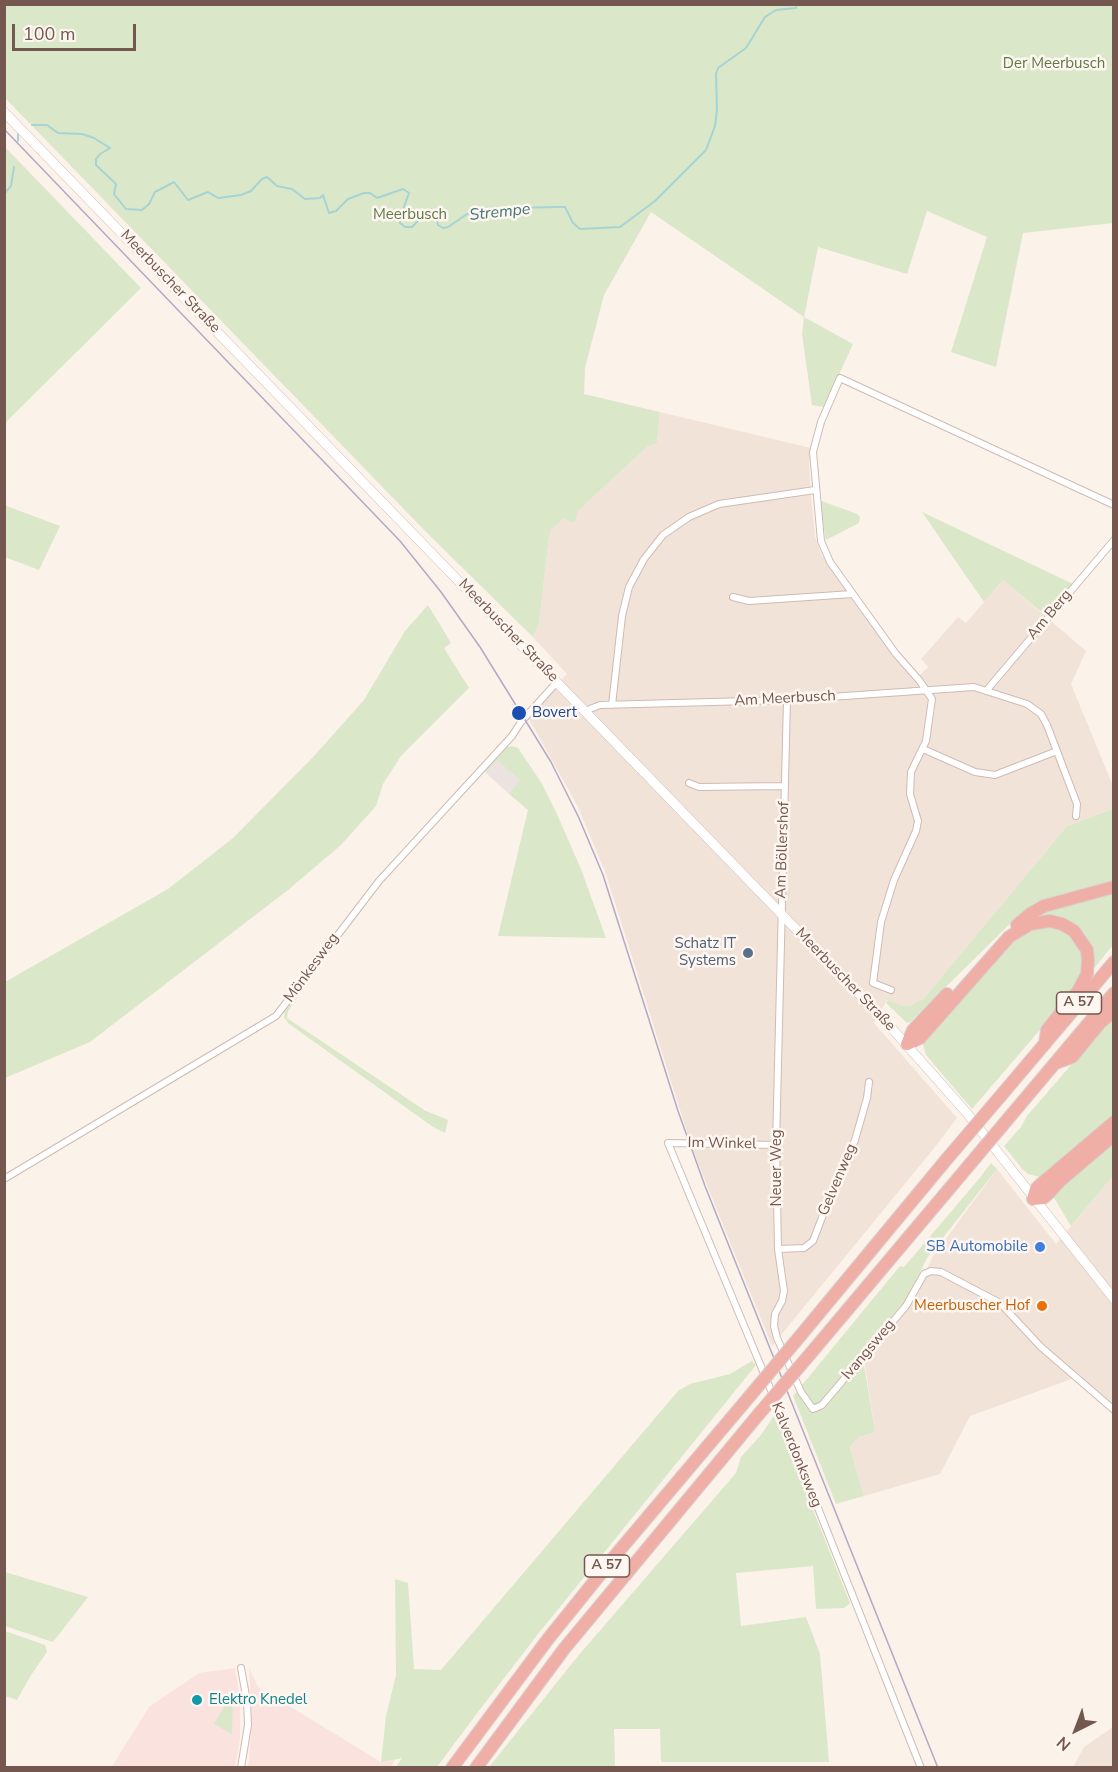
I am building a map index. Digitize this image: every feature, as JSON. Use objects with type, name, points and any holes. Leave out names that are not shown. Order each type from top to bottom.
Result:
[{"type":"highway","points":[[907,1044],[912,1030],[1002,937],[1030,914],[1059,900],[1113,887]]},
{"type":"highway","points":[[907,1044],[920,1038],[1009,937],[1030,924],[1050,921],[1062,924],[1074,932],[1087,950],[1088,961],[1087,974],[1078,991],[1047,1030],[1045,1044]]},
{"type":"highway","name":"A 57","points":[[455,1763],[548,1639],[619,1551],[1113,962]]},
{"type":"highway","name":"A 57","points":[[476,1767],[564,1649],[1113,993]]},
{"type":"highway","points":[[1055,1063],[1072,1057],[1113,1011]]},
{"type":"highway","points":[[1113,1122],[1041,1184],[1036,1189],[1034,1199],[1043,1198],[1060,1180],[1113,1136]]},
{"type":"main road","name":"Meerbuscher Straße","points":[[4,112],[907,1044],[966,1112],[1113,1299]]},
{"type":"street","points":[[891,990],[873,983],[881,922],[894,880],[916,831],[918,822],[909,785],[911,772],[926,741],[932,699],[852,594],[830,562],[821,541],[813,452],[821,422],[840,378],[1113,505]]},
{"type":"street","points":[[612,705],[622,616],[629,587],[644,559],[663,535],[689,517],[719,504],[815,490]]},
{"type":"street","name":"Am Berg","points":[[986,691],[1113,540]]},
{"type":"street","points":[[733,597],[749,601],[852,594]]},
{"type":"street","name":"Mönkesweg","points":[[4,1179],[276,1016],[378,881],[507,741],[524,717],[557,682]]},
{"type":"street","name":"Am Meerbusch","points":[[585,711],[594,706],[787,700],[963,687],[986,691],[1027,704],[1037,710],[1044,719],[1077,804],[1076,816]]},
{"type":"street","name":"Am Böllershof","points":[[782,915],[787,700]]},
{"type":"street","points":[[923,749],[975,772],[995,775],[1057,751]]},
{"type":"street","name":"Am Böllershof","points":[[689,783],[699,787],[785,786]]},
{"type":"street","name":"Neuer Weg","points":[[782,915],[776,1145],[778,1249],[783,1297],[775,1314],[774,1326],[801,1392],[813,1409]]},
{"type":"street","name":"Gelvenweg","points":[[778,1249],[804,1248],[813,1242],[855,1140],[867,1098],[869,1082]]},
{"type":"street","name":"Im Winkel","points":[[668,1143],[776,1145]]},
{"type":"street","name":"Kalverdonksweg","points":[[668,1143],[780,1412],[921,1767]]},
{"type":"street","name":"Ivangsweg","points":[[813,1409],[822,1405],[829,1397],[906,1306],[924,1274],[931,1271],[941,1272],[999,1303],[1041,1347],[1113,1410]]},
{"type":"street","points":[[241,1767],[248,1725],[242,1668]]},
{"type":"shaded area","points":[[660,412],[811,448],[809,463],[815,537],[822,556],[889,649],[916,679],[928,667],[921,659],[958,617],[966,623],[1003,580],[1086,651],[1071,684],[1113,786],[1113,809],[1067,826],[924,998],[910,1006],[887,1000],[874,1023],[957,1118],[772,1346],[692,1148],[606,874],[578,807],[528,717],[567,674],[533,637],[539,623],[549,537],[552,529],[563,519],[575,523],[578,511],[647,447],[657,443]]},
{"type":"shaded area","points":[[497,759],[521,781],[509,794],[485,772]]},
{"type":"shaded area","points":[[997,1169],[1056,1244],[1113,1176],[1113,1405],[1080,1376],[970,1416],[940,1474],[864,1496],[850,1447],[859,1437],[875,1432],[864,1359],[911,1305],[932,1258]]},
{"type":"shaded area","points":[[235,1668],[240,1699],[240,1739],[235,1767],[111,1768],[149,1707],[199,1673]]},
{"type":"shaded area","points":[[249,1668],[258,1687],[381,1762],[397,1756],[391,1767],[247,1768],[252,1715]]},
{"type":"shaded area","points":[[1113,1727],[1113,1767],[1073,1767],[1084,1747]]},
{"type":"green space","name":"Meerbusch","points":[[5,4],[1113,5],[1113,223],[1023,233],[996,367],[951,352],[987,237],[927,211],[907,274],[818,247],[804,317],[651,212],[604,295],[585,368],[584,394],[660,412],[657,443],[647,447],[578,511],[575,523],[563,519],[552,529],[549,537],[539,623],[533,637],[430,536],[5,98]]},
{"type":"green space","points":[[5,147],[141,288],[5,423]]},
{"type":"green space","points":[[804,317],[853,344],[824,407],[812,405],[802,334]]},
{"type":"green space","points":[[819,500],[857,514],[860,517],[859,523],[826,540]]},
{"type":"green space","points":[[4,505],[60,526],[39,570],[5,557]]},
{"type":"green space","points":[[922,512],[1073,584],[1046,616],[1003,580],[984,602]]},
{"type":"green space","points":[[428,605],[451,643],[444,648],[469,688],[401,756],[383,784],[376,806],[341,845],[288,890],[90,1042],[5,1078],[5,982],[168,889],[233,838],[315,755],[364,700],[405,631]]},
{"type":"green space","points":[[507,747],[518,748],[541,782],[556,812],[581,869],[606,938],[498,936],[528,810],[509,794],[520,780],[497,760],[485,772],[483,770]]},
{"type":"green space","points":[[1113,809],[1113,882],[1045,900],[1019,915],[910,1022],[907,1023],[886,1003],[888,1000],[910,1006],[924,998],[1067,826]]},
{"type":"green space","points":[[1113,891],[1113,945],[1091,972],[1078,930],[1024,922],[1039,912]]},
{"type":"green space","points":[[1047,926],[1064,931],[1079,945],[1083,963],[1079,980],[1057,1010],[972,1109],[926,1055],[923,1045],[926,1037],[1014,941],[1030,931]]},
{"type":"green space","points":[[335,942],[288,1011],[287,1018],[424,1110],[448,1120],[445,1133],[433,1127],[288,1023],[284,1017],[285,1010]]},
{"type":"green space","points":[[1113,1019],[1113,1118],[1040,1177],[1028,1174],[1004,1146],[1021,1127],[1027,1116]]},
{"type":"green space","points":[[1113,1142],[1113,1176],[1071,1226],[1053,1196],[1058,1188],[1067,1183]]},
{"type":"green space","points":[[991,1163],[997,1169],[927,1258],[905,1303],[862,1353],[875,1432],[859,1437],[850,1447],[864,1496],[836,1504],[793,1396],[900,1266],[904,1267]]},
{"type":"green space","points":[[752,1361],[756,1365],[538,1634],[437,1767],[396,1767],[402,1758],[381,1762],[386,1716],[396,1675],[395,1579],[408,1583],[414,1669],[441,1670],[678,1391],[690,1384],[730,1374]]},
{"type":"green space","points":[[775,1414],[850,1603],[844,1608],[816,1609],[813,1566],[736,1573],[741,1626],[806,1617],[820,1654],[829,1762],[661,1762],[660,1729],[614,1729],[615,1767],[489,1767],[578,1656],[736,1473],[741,1457],[761,1435]]},
{"type":"green space","points":[[4,1572],[88,1597],[53,1642],[5,1626]]},
{"type":"green space","points":[[5,1631],[45,1645],[47,1652],[17,1700],[5,1696]]},
{"type":"green space","points":[[231,1695],[233,1698],[232,1734],[214,1724]]},
{"type":"waterway","name":"Strempe","points":[[32,125],[47,125],[58,133],[82,134],[110,148],[100,154],[96,159],[96,165],[116,184],[114,194],[126,209],[142,210],[149,204],[155,192],[174,182],[188,200],[208,192],[218,198],[241,195],[251,191],[267,177],[277,186],[292,189],[305,199],[320,198],[323,195],[329,213],[336,211],[348,199],[364,193],[370,193],[377,198],[403,189],[409,193],[400,218],[400,223],[405,227],[412,227],[422,217],[427,216],[433,216],[437,219],[438,225],[443,228],[467,214],[499,212],[507,208],[559,207],[565,207],[573,223],[580,229],[620,227],[655,201],[706,150],[715,126],[718,68],[746,48],[765,17],[776,10],[796,8],[797,4]]},
{"type":"waterway","name":"Strempe","points":[[18,134],[18,141]]},
{"type":"waterway","name":"Strempe","points":[[4,194],[11,186],[14,167]]},
{"type":"tram line","points":[[4,129],[400,541],[441,592],[480,647],[551,762],[579,818],[603,875],[678,1111],[705,1186],[938,1768]]},
{"type":"place","name":"Bovert","points":[[519,713]]},
{"type":"place","name":"Schatz IT Systems","points":[[748,953]]},
{"type":"place","name":"SB Automobile","points":[[1040,1247]]},
{"type":"place","name":"Meerbuscher Hof","points":[[1042,1306]]},
{"type":"place","name":"Elektro Knedel","points":[[197,1700]]},
{"type":"park label","name":"Der Meerbusch","points":[[1054,64]]}]
